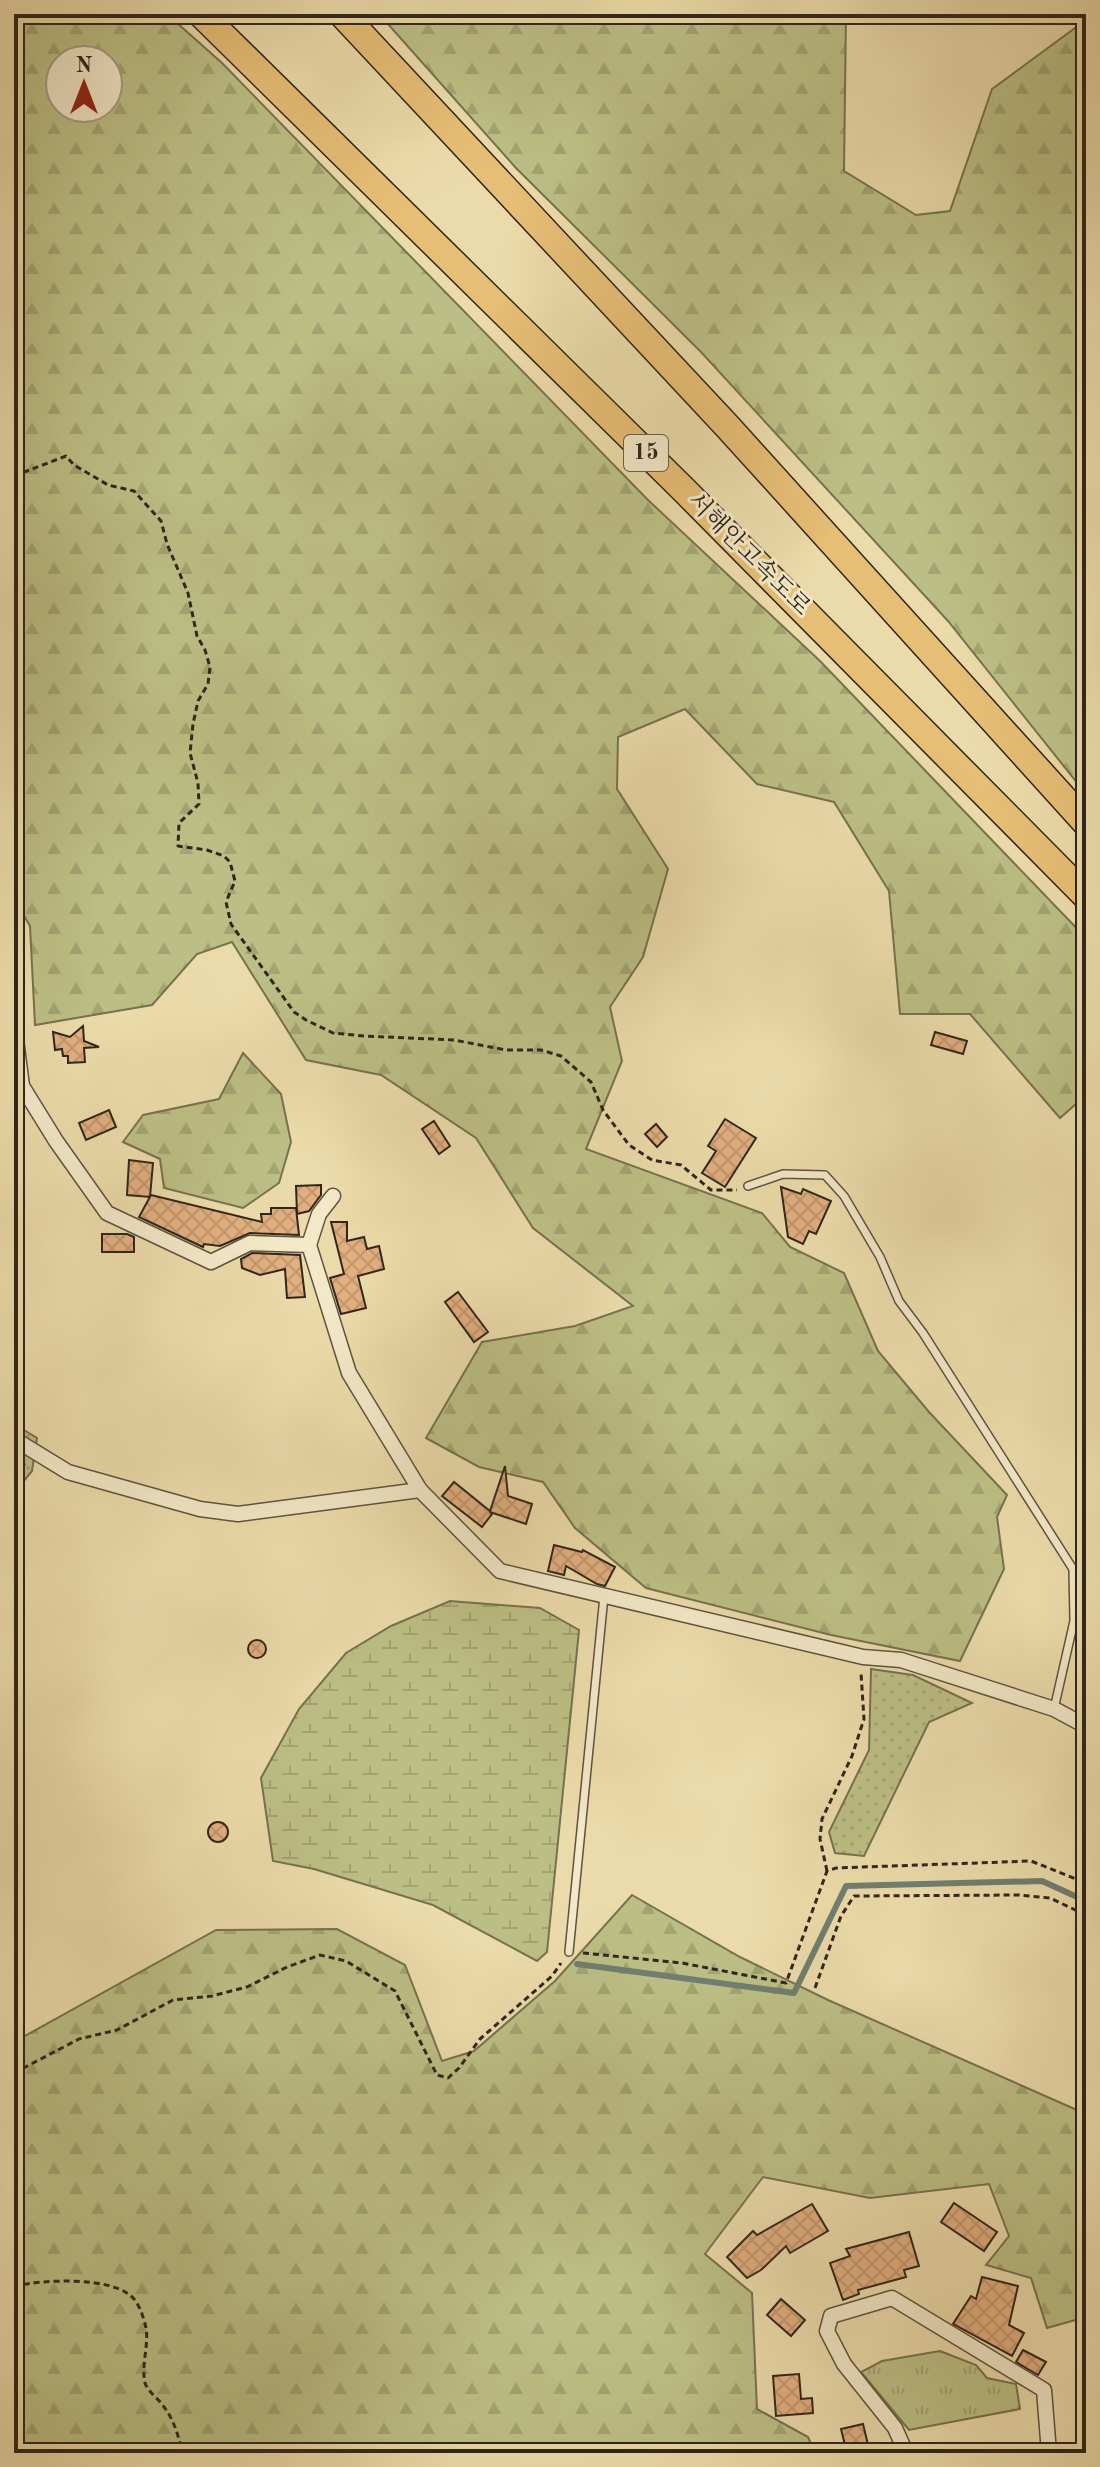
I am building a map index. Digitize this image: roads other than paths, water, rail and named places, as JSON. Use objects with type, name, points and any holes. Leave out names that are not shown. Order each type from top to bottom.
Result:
[{"type":"highway","name":"서해안고속도로","points":[[201,14],[683,489],[1086,896]]},
{"type":"highway","points":[[342,14],[727,426],[1086,823]]},
{"type":"street","points":[[14,1024],[18,1087],[107,1213],[211,1262],[250,1243],[309,1245]]},
{"type":"street","points":[[333,1196],[319,1214],[309,1245],[349,1373],[420,1490],[500,1571],[863,1657],[901,1660],[1054,1709],[1086,1724]]},
{"type":"street","points":[[14,1439],[68,1472],[200,1509],[238,1514],[420,1490]]},
{"type":"street","points":[[906,2453],[895,2428],[844,2364],[827,2331],[831,2316],[892,2298],[1044,2390],[1049,2453]]},
{"type":"lane","points":[[748,1186],[783,1174],[825,1175],[844,1196],[880,1257],[899,1301],[923,1333],[1073,1569],[1074,1621],[1054,1709]]},
{"type":"lane","points":[[569,1952],[604,1596]]},
{"type":"waterway","points":[[577,1964],[794,1993],[846,1886],[1042,1881],[1086,1901]]}]
